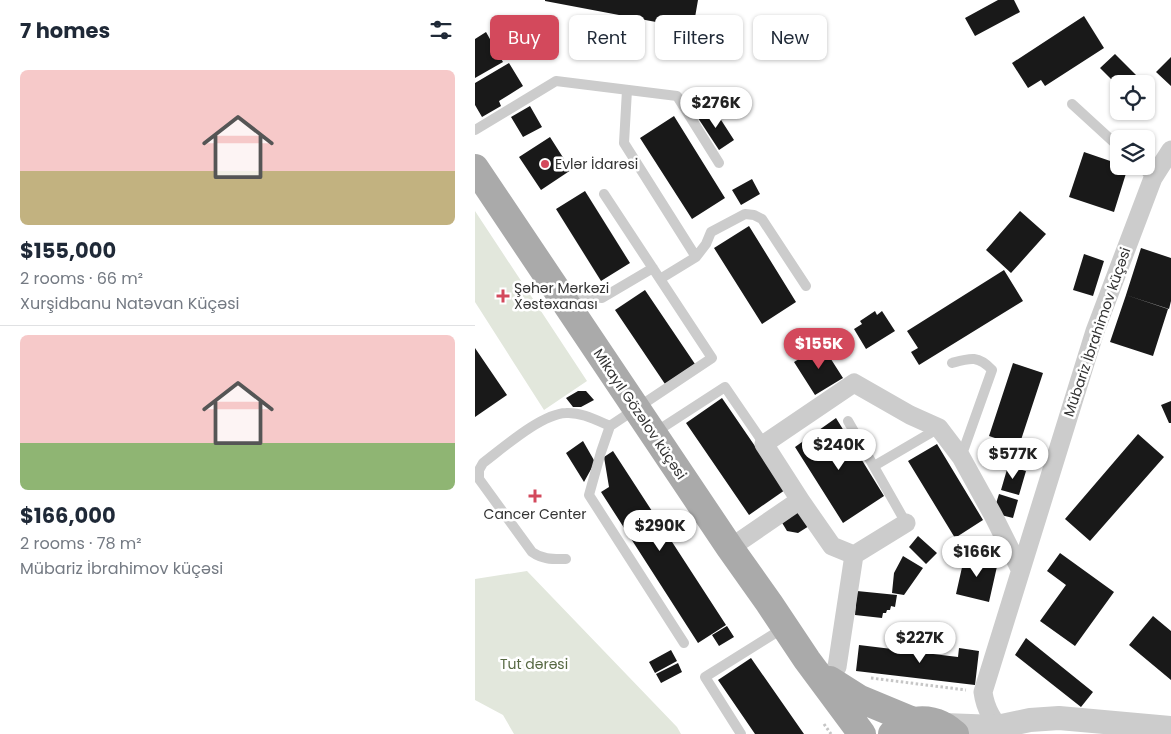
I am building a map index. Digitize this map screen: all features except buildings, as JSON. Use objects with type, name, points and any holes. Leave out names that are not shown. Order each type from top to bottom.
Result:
[{"type":"main road","name":"Mikayıl Gözəlov küçəsi","points":[[475,168],[807,660]]},
{"type":"main road","points":[[807,660],[828,678],[903,728],[918,720],[931,721],[950,730]]},
{"type":"main road","points":[[807,660],[862,734]]},
{"type":"street","name":"Mübariz İbrahimov küçəsi","points":[[1155,165],[1171,150]]},
{"type":"street","name":"Mübariz İbrahimov küçəsi","points":[[983,692],[1095,331],[1146,175]]},
{"type":"street","points":[[854,555],[832,546],[764,444],[854,383],[910,415],[939,428],[961,457],[1020,569]]},
{"type":"street","points":[[730,548],[800,500]]},
{"type":"street","points":[[828,678],[837,667],[854,555],[906,523]]},
{"type":"street","points":[[983,692],[984,701],[999,732]]},
{"type":"street","points":[[950,730],[999,732],[1030,720],[1059,718],[1169,729]]},
{"type":"lane","points":[[475,130],[556,81],[677,96],[719,164]]},
{"type":"lane","points":[[627,90],[624,143],[696,257]]},
{"type":"lane","points":[[1072,104],[1110,139]]},
{"type":"lane","points":[[604,194],[712,358],[611,426],[601,452],[589,495],[684,643]]},
{"type":"lane","points":[[660,278],[696,257],[706,244],[711,232],[745,214],[754,215],[762,219],[805,286]]},
{"type":"lane","points":[[567,306],[583,295],[602,298],[653,268]]},
{"type":"lane","points":[[952,363],[972,358],[985,362],[991,370],[961,457]]},
{"type":"lane","points":[[653,434],[725,387],[764,444]]},
{"type":"lane","points":[[566,559],[544,558],[532,552],[479,479],[479,470],[483,463],[523,433],[553,414],[567,412],[580,414],[611,426]]},
{"type":"lane","points":[[848,421],[906,523]]},
{"type":"lane","points":[[874,466],[939,428]]},
{"type":"lane","points":[[741,734],[705,677],[785,627]]},
{"type":"path","points":[[870,678],[983,692]]},
{"type":"green space","name":"Şəhər Mərkəzi Xəstəxanası","points":[[475,211],[587,381],[544,410],[475,302]]},
{"type":"green space","name":"Tut dərəsi","points":[[527,571],[677,727],[681,734],[514,734],[503,715],[475,700],[475,579]]},
{"type":"place","name":"Evlər İdarəsi","points":[[545,164]]},
{"type":"place","name":"Şəhər Mərkəzi Xəstəxanası","points":[[503,296]]},
{"type":"place","name":"Cancer Center","points":[[535,496]]}]
